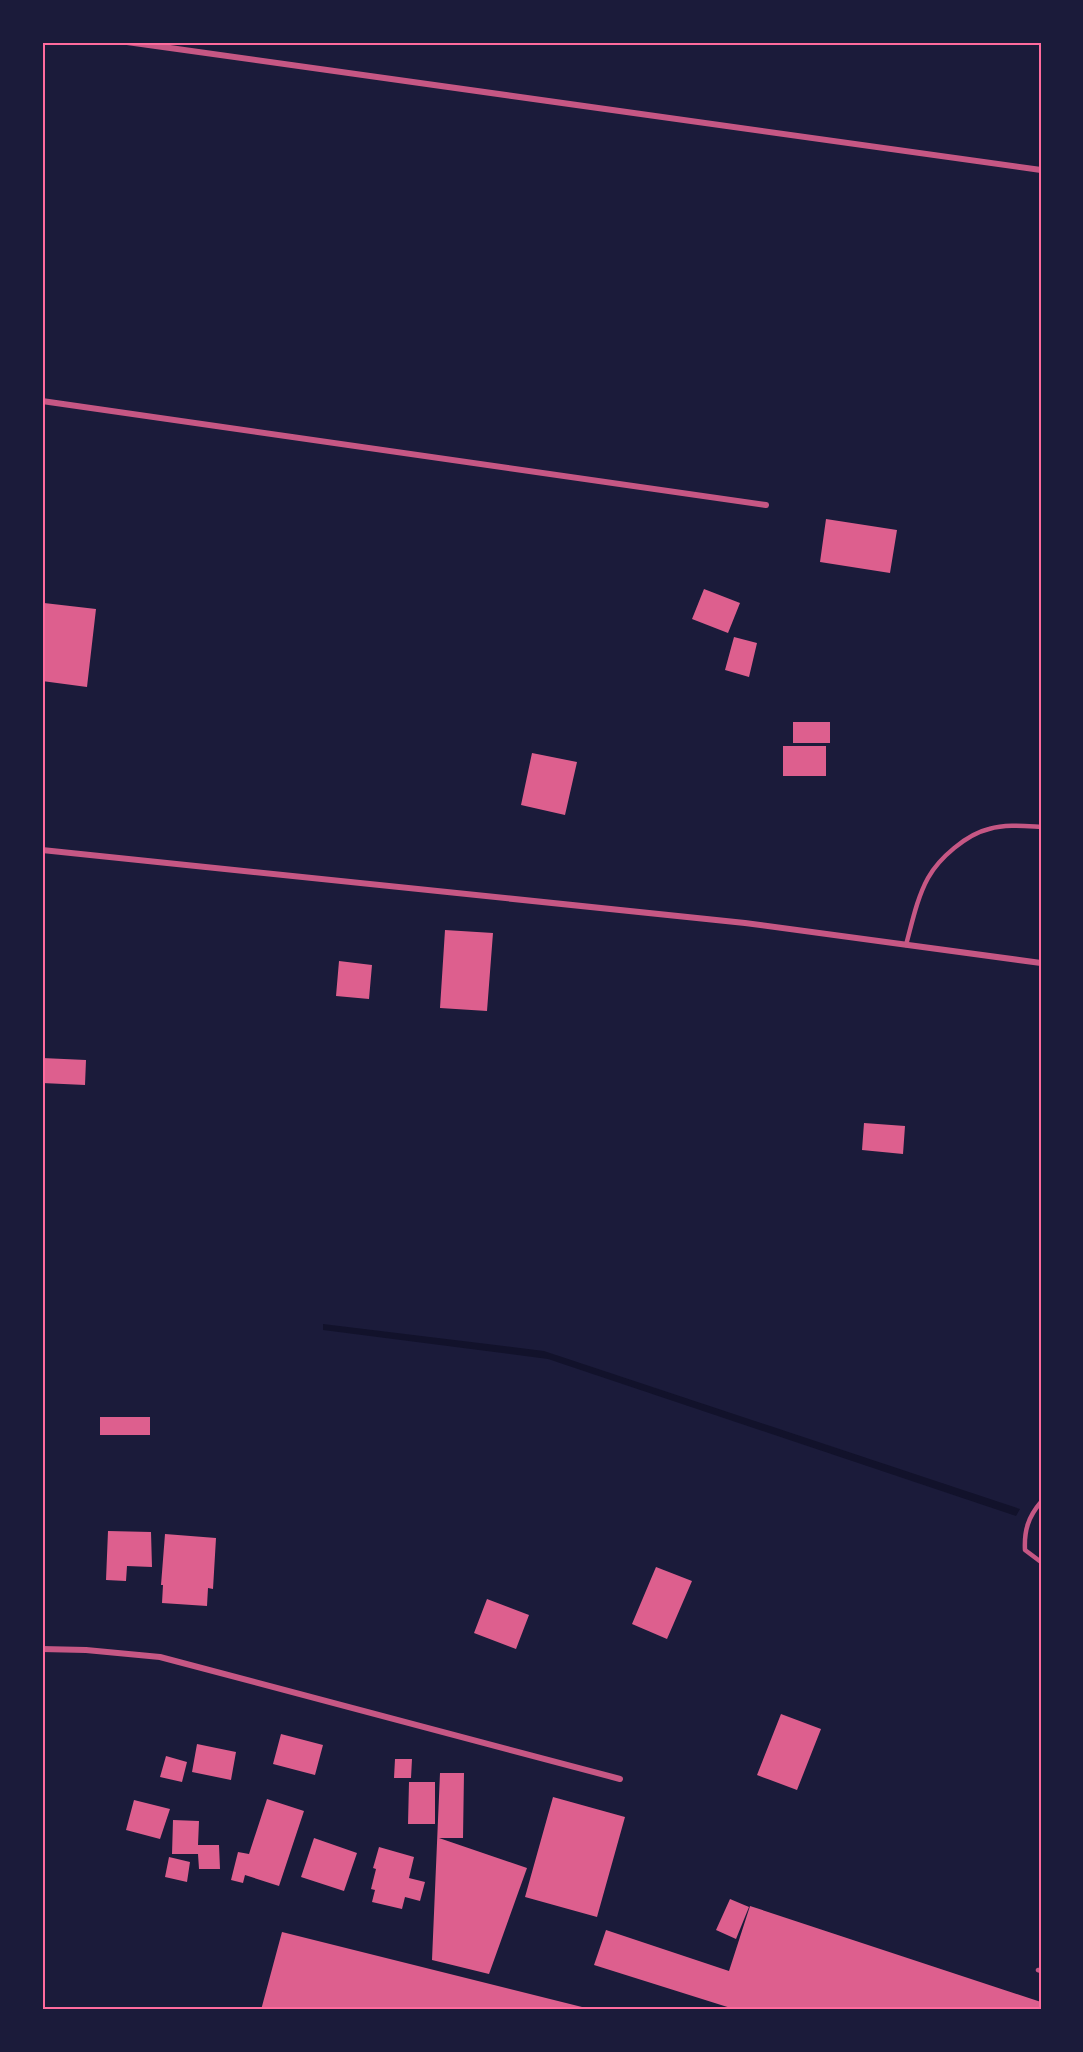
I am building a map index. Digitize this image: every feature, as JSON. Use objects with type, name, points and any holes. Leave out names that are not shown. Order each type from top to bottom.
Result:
[{"type":"street","points":[[127,42],[1041,170]]},
{"type":"street","points":[[42,401],[766,505]]},
{"type":"street","points":[[42,850],[745,923],[1041,963]]},
{"type":"street","points":[[42,1649],[86,1650],[160,1657],[620,1779]]},
{"type":"lane","points":[[906,945],[928,878],[941,860],[988,829],[1012,825],[1041,827]]},
{"type":"lane","points":[[1041,1502],[1033,1511],[1024,1531],[1025,1550],[1041,1562]]},
{"type":"shaded area","points":[[323,1324],[544,1351],[1020,1509],[1016,1516],[548,1359],[323,1330]]},
{"type":"building","points":[[826,519],[897,530],[890,573],[820,562]]},
{"type":"building","points":[[704,589],[740,603],[728,633],[692,619]]},
{"type":"building","points":[[44,603],[96,609],[87,687],[42,681]]},
{"type":"building","points":[[734,637],[757,643],[749,677],[725,670]]},
{"type":"building","points":[[793,722],[830,722],[830,743],[793,743]]},
{"type":"building","points":[[783,746],[826,746],[826,776],[783,776]]},
{"type":"building","points":[[532,753],[577,762],[565,815],[521,805]]},
{"type":"building","points":[[445,930],[493,933],[487,1011],[440,1008]]},
{"type":"building","points":[[339,961],[372,965],[369,999],[336,996]]},
{"type":"building","points":[[42,1058],[86,1060],[85,1085],[42,1083]]},
{"type":"building","points":[[864,1123],[905,1126],[903,1154],[862,1150]]},
{"type":"building","points":[[100,1417],[150,1417],[150,1435],[100,1435]]},
{"type":"building","points":[[108,1531],[151,1532],[152,1567],[127,1566],[126,1581],[106,1580]]},
{"type":"building","points":[[165,1534],[216,1538],[213,1589],[208,1588],[207,1606],[162,1603]]},
{"type":"building","points":[[656,1567],[692,1581],[667,1639],[632,1624]]},
{"type":"building","points":[[487,1599],[529,1615],[516,1649],[474,1633]]},
{"type":"building","points":[[781,1714],[821,1729],[797,1790],[757,1775]]},
{"type":"building","points":[[281,1734],[323,1745],[315,1775],[273,1764]]},
{"type":"building","points":[[197,1744],[236,1752],[231,1780],[192,1772]]},
{"type":"building","points":[[166,1756],[187,1762],[182,1782],[160,1777]]},
{"type":"building","points":[[395,1759],[412,1759],[411,1778],[394,1778]]},
{"type":"building","points":[[440,1773],[464,1773],[463,1838],[439,1838],[527,1868],[489,1974],[432,1960]]},
{"type":"building","points":[[409,1782],[435,1782],[435,1824],[408,1824]]},
{"type":"building","points":[[553,1797],[625,1817],[597,1917],[525,1897]]},
{"type":"building","points":[[267,1799],[304,1811],[279,1886],[245,1875],[243,1883],[231,1880],[238,1852],[249,1854]]},
{"type":"building","points":[[134,1800],[170,1809],[160,1839],[126,1830]]},
{"type":"building","points":[[173,1820],[199,1821],[198,1845],[219,1845],[220,1869],[199,1869],[198,1854],[172,1854]]},
{"type":"building","points":[[314,1838],[357,1853],[344,1891],[301,1877]]},
{"type":"building","points":[[379,1847],[414,1857],[409,1878],[425,1882],[420,1901],[405,1897],[402,1909],[372,1902],[375,1890],[371,1889],[376,1869],[373,1868]]},
{"type":"building","points":[[169,1857],[190,1862],[187,1882],[165,1877]]},
{"type":"building","points":[[730,1899],[749,1907],[736,1939],[716,1930]]},
{"type":"building","points":[[750,1906],[1041,2002],[1041,2010],[737,2010],[594,1965],[606,1930],[729,1971]]},
{"type":"building","points":[[282,1932],[590,2009],[590,2010],[261,2010]]}]
